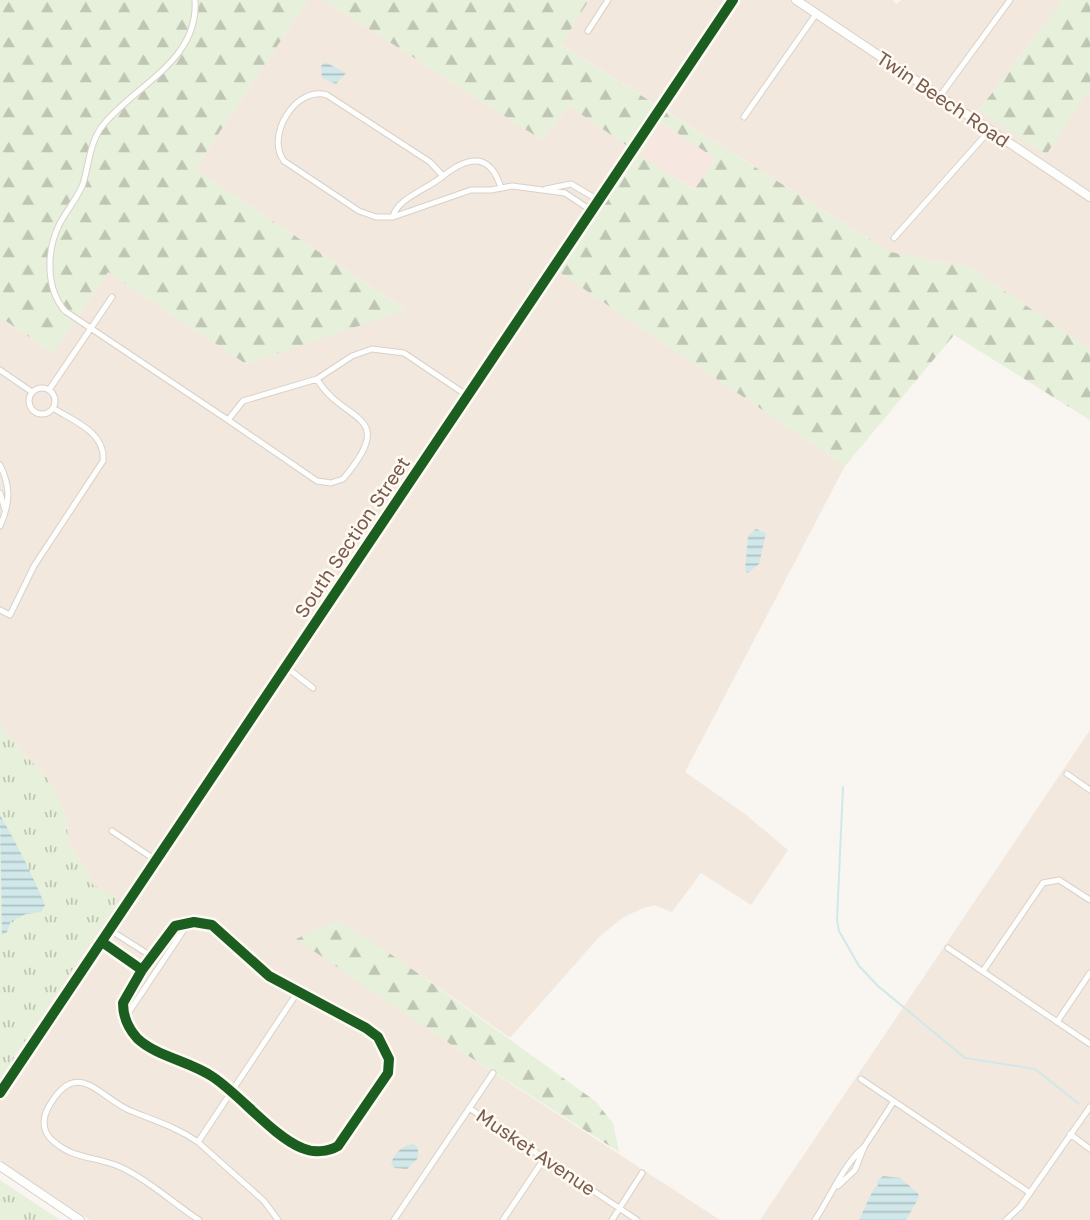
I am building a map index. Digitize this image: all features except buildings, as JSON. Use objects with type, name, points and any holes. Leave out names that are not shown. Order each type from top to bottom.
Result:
[{"type":"street","points":[[195,0],[193,25],[178,56],[102,126],[91,149],[82,186],[53,240],[50,260],[55,298],[65,311],[90,329],[317,481],[331,483],[343,479],[366,445],[367,430],[360,417],[326,393],[317,379]]},
{"type":"street","points":[[588,31],[608,0]]},
{"type":"street","name":"South Section Street","points":[[0,1093],[733,0]]},
{"type":"street","name":"Twin Beech Road","points":[[796,0],[1090,197]]},
{"type":"street","points":[[940,96],[1010,0]]},
{"type":"street","points":[[744,117],[816,13]]},
{"type":"street","points":[[443,176],[430,162],[327,95],[314,93],[302,98],[278,133],[276,143],[281,156],[359,211],[376,218],[393,217],[471,190],[512,186],[565,194],[592,211]]},
{"type":"street","points":[[894,238],[990,130]]},
{"type":"street","points":[[393,217],[402,201],[426,190],[460,162],[475,160],[494,171],[501,188]]},
{"type":"street","points":[[545,190],[571,184],[600,201]]},
{"type":"street","points":[[49,390],[112,297]]},
{"type":"street","points":[[228,420],[243,401],[317,379],[363,351],[388,349],[409,356],[468,396]]},
{"type":"street","points":[[0,370],[32,393]]},
{"type":"street","points":[[42,388],[49,390],[55,399],[52,408],[43,413],[35,411],[30,404],[32,393],[42,388]]},
{"type":"street","points":[[0,610],[10,615],[34,566],[103,461],[99,439],[52,408]]},
{"type":"street","points":[[0,464],[9,503],[0,526]]},
{"type":"street","points":[[0,493],[5,515]]},
{"type":"street","points":[[286,667],[313,688]]},
{"type":"street","points":[[1068,774],[1090,790]]},
{"type":"street","points":[[111,831],[157,861]]},
{"type":"street","points":[[983,971],[1043,883],[1059,880],[1090,900]]},
{"type":"street","points":[[125,1018],[189,922]]},
{"type":"street","points":[[189,922],[204,922],[221,930],[264,972],[378,1037],[389,1066],[386,1078],[338,1146],[332,1150],[313,1151],[295,1144],[232,1092],[195,1066],[144,1044],[130,1029],[122,1003],[174,926],[189,922]]},
{"type":"street","points":[[110,930],[150,958],[158,967]]},
{"type":"street","points":[[102,942],[142,970]]},
{"type":"street","points":[[948,948],[1090,1044]]},
{"type":"street","points":[[1057,1022],[1090,973]]},
{"type":"street","points":[[198,1142],[297,993]]},
{"type":"street","points":[[394,1220],[493,1073]]},
{"type":"street","points":[[861,1079],[1030,1193]]},
{"type":"street","points":[[198,1220],[119,1167],[69,1152],[47,1133],[44,1119],[57,1094],[74,1083],[83,1083],[100,1089],[130,1110],[169,1123],[198,1142],[264,1201],[278,1220]]},
{"type":"street","points":[[814,1220],[838,1185],[855,1170],[864,1147],[894,1101]]},
{"type":"street","points":[[1006,1220],[1020,1207],[1090,1107]]},
{"type":"street","name":"Musket Avenue","points":[[469,1108],[637,1220]]},
{"type":"street","points":[[1070,1134],[1090,1149]]},
{"type":"street","points":[[838,1185],[846,1163],[864,1147]]},
{"type":"street","points":[[503,1220],[544,1158]]},
{"type":"street","points":[[0,1166],[80,1220]]},
{"type":"street","points":[[612,1220],[642,1173]]},
{"type":"street","points":[[1016,1220],[1020,1207]]},
{"type":"shaded area","points":[[308,0],[324,0],[542,140],[569,106],[630,147],[550,266],[845,466],[685,772],[745,814],[788,850],[751,905],[701,873],[672,912],[654,905],[641,909],[622,918],[599,937],[510,1038],[398,959],[297,939],[453,1046],[720,1220],[90,1220],[0,1160],[0,1079],[118,900],[93,886],[88,872],[68,843],[67,819],[48,778],[17,747],[0,724],[0,317],[53,353],[108,272],[246,364],[405,309],[195,169]]},
{"type":"shaded area","points":[[589,0],[893,0],[896,4],[902,0],[1063,0],[979,110],[1046,154],[1090,88],[1090,349],[969,267],[890,252],[560,44]]},
{"type":"shaded area","points":[[660,122],[716,158],[695,190],[639,156]]},
{"type":"shaded area","points":[[1090,730],[1090,1220],[760,1220]]},
{"type":"green space","points":[[0,0],[308,0],[195,169],[406,310],[246,364],[108,272],[53,353],[0,317]]},
{"type":"green space","points":[[324,0],[589,0],[561,45],[890,252],[969,267],[1090,349],[1090,420],[954,335],[845,466],[550,266],[629,147],[569,106],[542,140]],"holes":[[[661,122],[716,159],[694,190],[640,156]]]},
{"type":"green space","points":[[1063,0],[1090,0],[1090,88],[1046,155],[979,110]]},
{"type":"green space","points":[[0,724],[17,747],[48,778],[67,819],[68,843],[88,872],[93,885],[119,899],[0,1079]]},
{"type":"green space","points":[[338,920],[398,959],[595,1101],[613,1123],[619,1152],[453,1046],[296,939]]},
{"type":"green space","points":[[0,1180],[60,1220],[0,1220]]},
{"type":"water","points":[[325,62],[346,73],[336,84],[322,78],[321,66]]},
{"type":"water","points":[[756,529],[766,533],[759,564],[748,573],[745,571],[748,536]]},
{"type":"water","points":[[0,815],[45,905],[41,912],[26,914],[11,921],[7,932],[2,935]]},
{"type":"water","points":[[413,1144],[418,1148],[418,1158],[407,1169],[395,1168],[391,1164],[396,1154],[405,1146]]},
{"type":"water","points":[[883,1176],[900,1178],[918,1193],[919,1197],[906,1220],[859,1220],[874,1188],[878,1186],[877,1181]]},
{"type":"waterway","points":[[843,787],[837,920],[839,931],[859,966],[878,986],[965,1058],[1035,1069],[1079,1104]]},
{"type":"cycle path","points":[[0,1093],[733,0]]},
{"type":"cycle path","points":[[102,942],[142,970],[123,1003],[127,1022],[137,1038],[154,1050],[213,1077],[291,1143],[311,1151],[330,1150],[338,1146],[388,1073],[389,1059],[378,1037],[269,976],[212,925],[194,922],[175,926],[142,970]]}]
